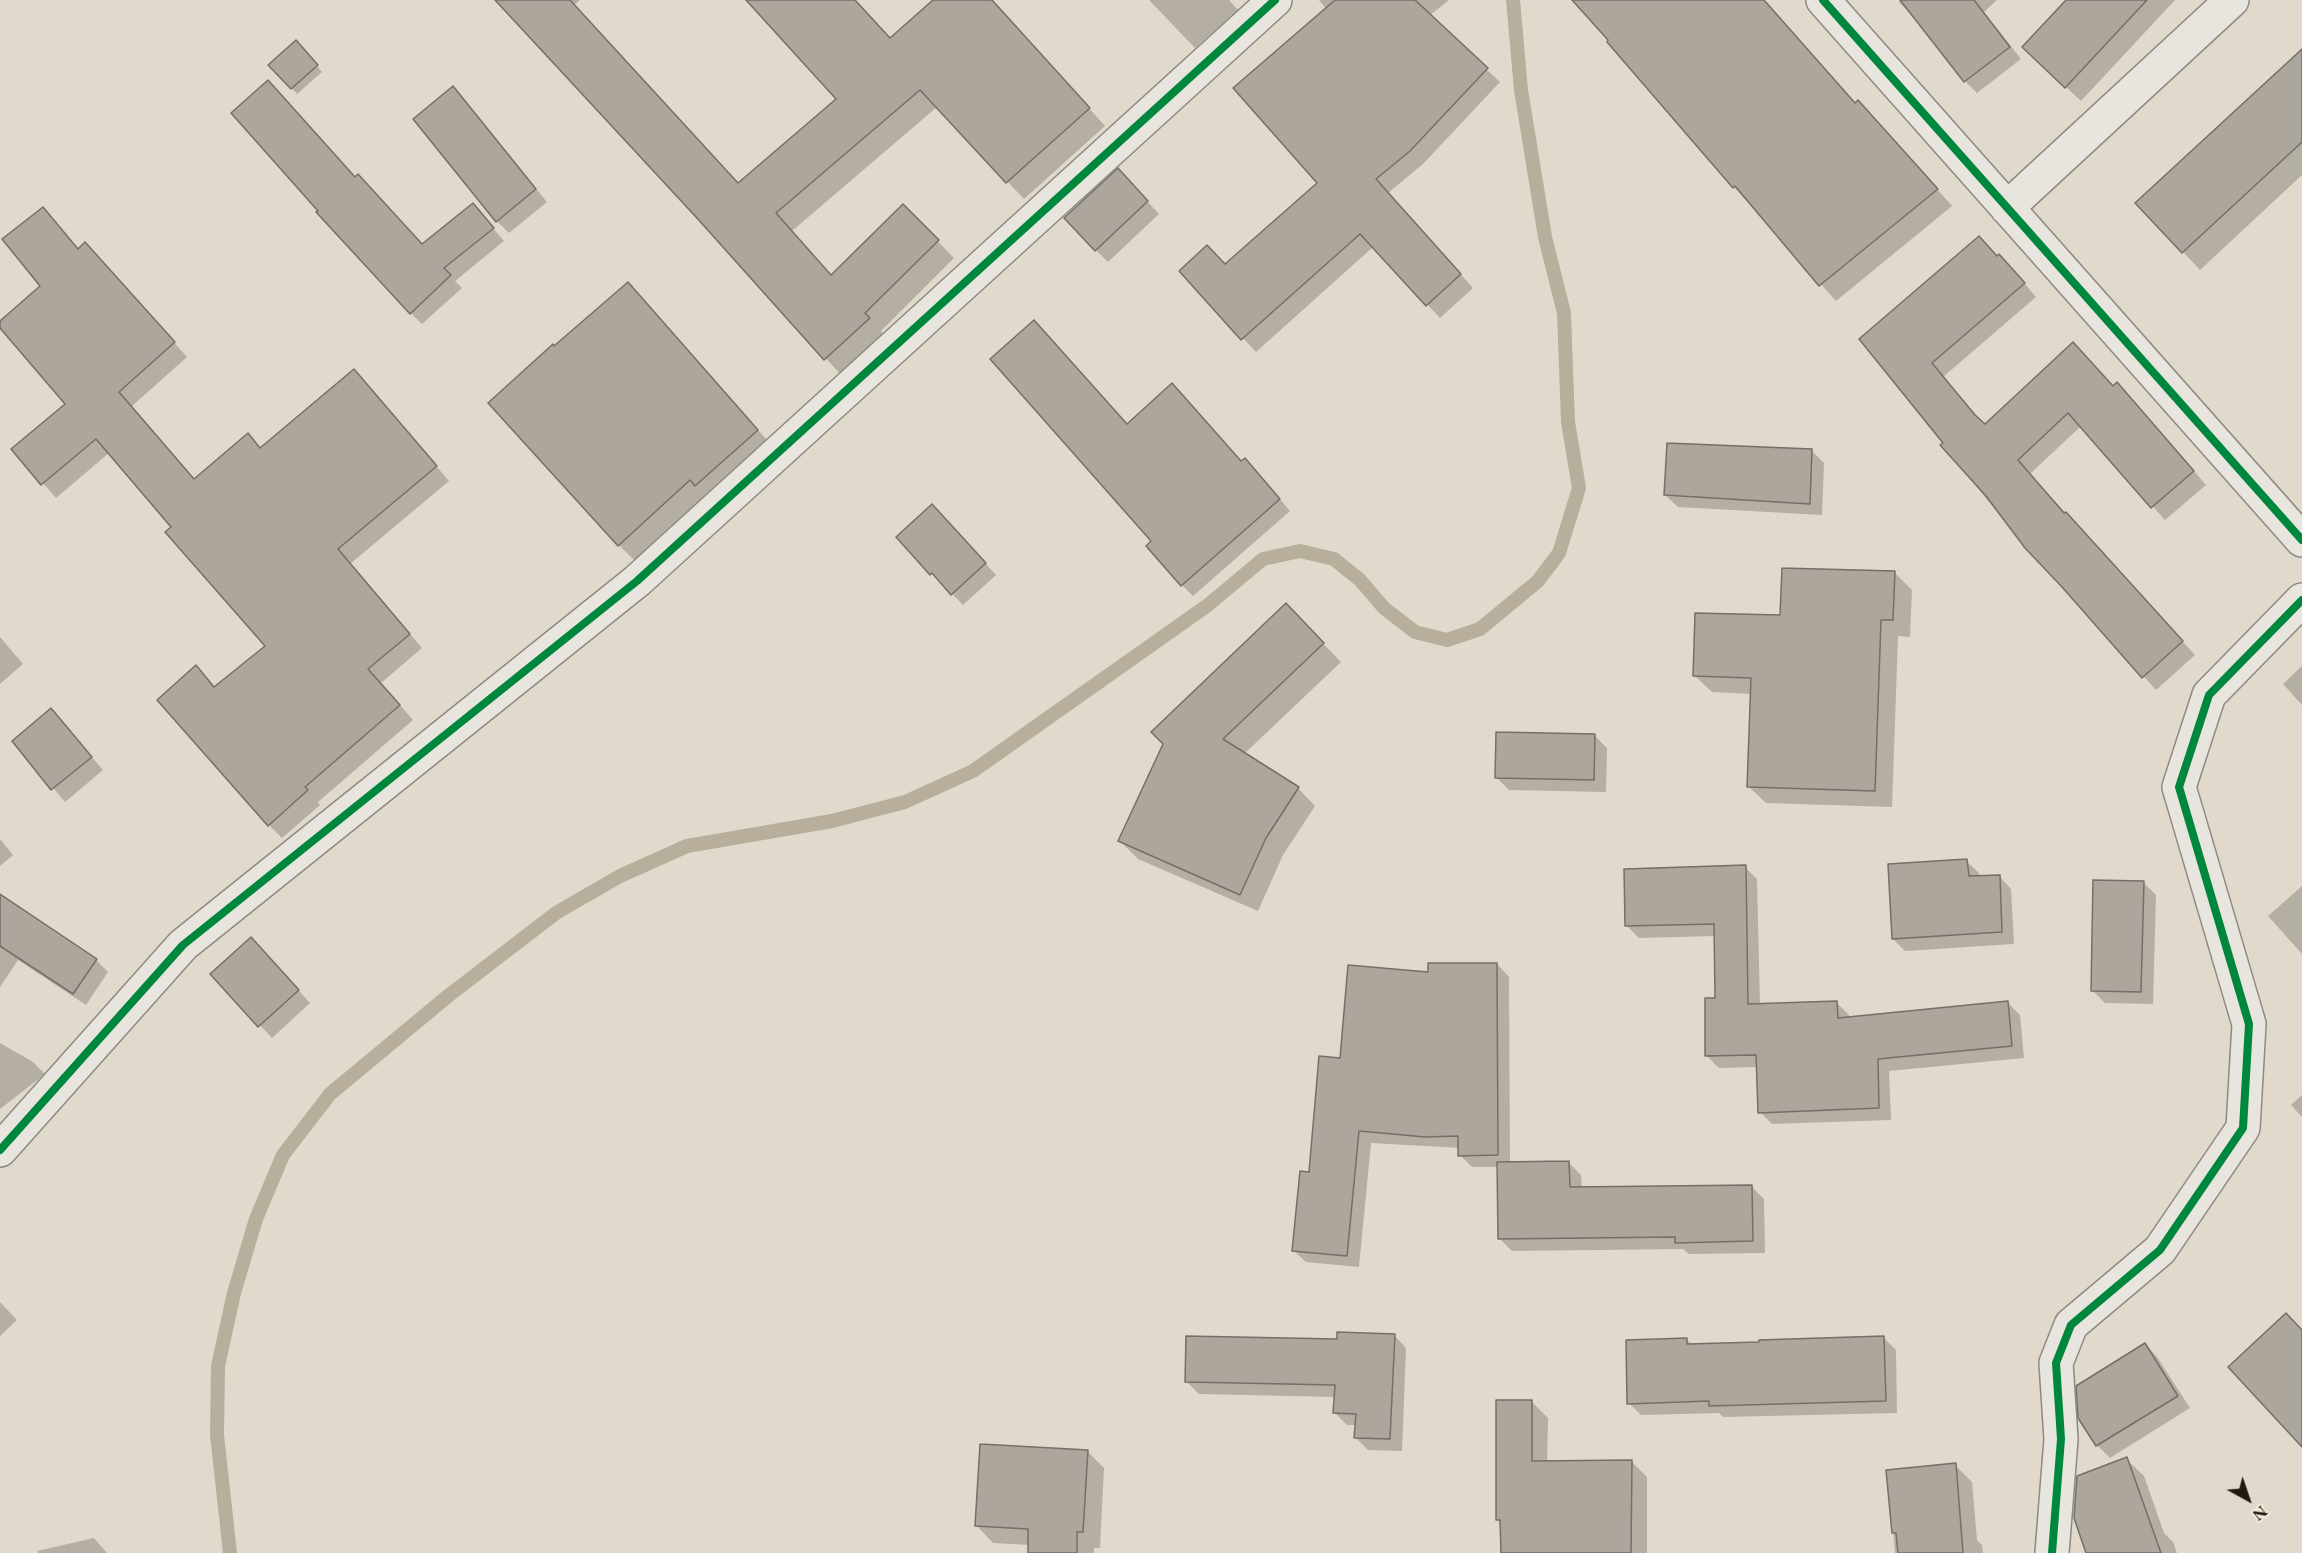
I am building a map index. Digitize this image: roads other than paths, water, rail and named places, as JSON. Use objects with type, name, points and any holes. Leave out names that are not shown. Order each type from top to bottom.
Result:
[{"type":"street","points":[[0,1150],[183,945],[637,581],[1275,0]]},
{"type":"street","points":[[1823,0],[2302,540]]},
{"type":"street","points":[[2007,208],[2232,0]]},
{"type":"street","points":[[2052,1553],[2061,1439],[2056,1363],[2071,1325],[2160,1250],[2243,1128],[2249,1024],[2179,787],[2209,695],[2302,600]]},
{"type":"waterway","points":[[230,1553],[217,1435],[218,1366],[234,1293],[256,1219],[283,1155],[330,1094],[448,996],[556,913],[620,876],[687,846],[832,821],[905,802],[973,771],[1208,605],[1263,559],[1300,551],[1334,559],[1360,580],[1384,608],[1415,632],[1447,640],[1480,629],[1538,581],[1559,553],[1579,488],[1568,422],[1564,313],[1545,237],[1521,90],[1513,0]]}]
